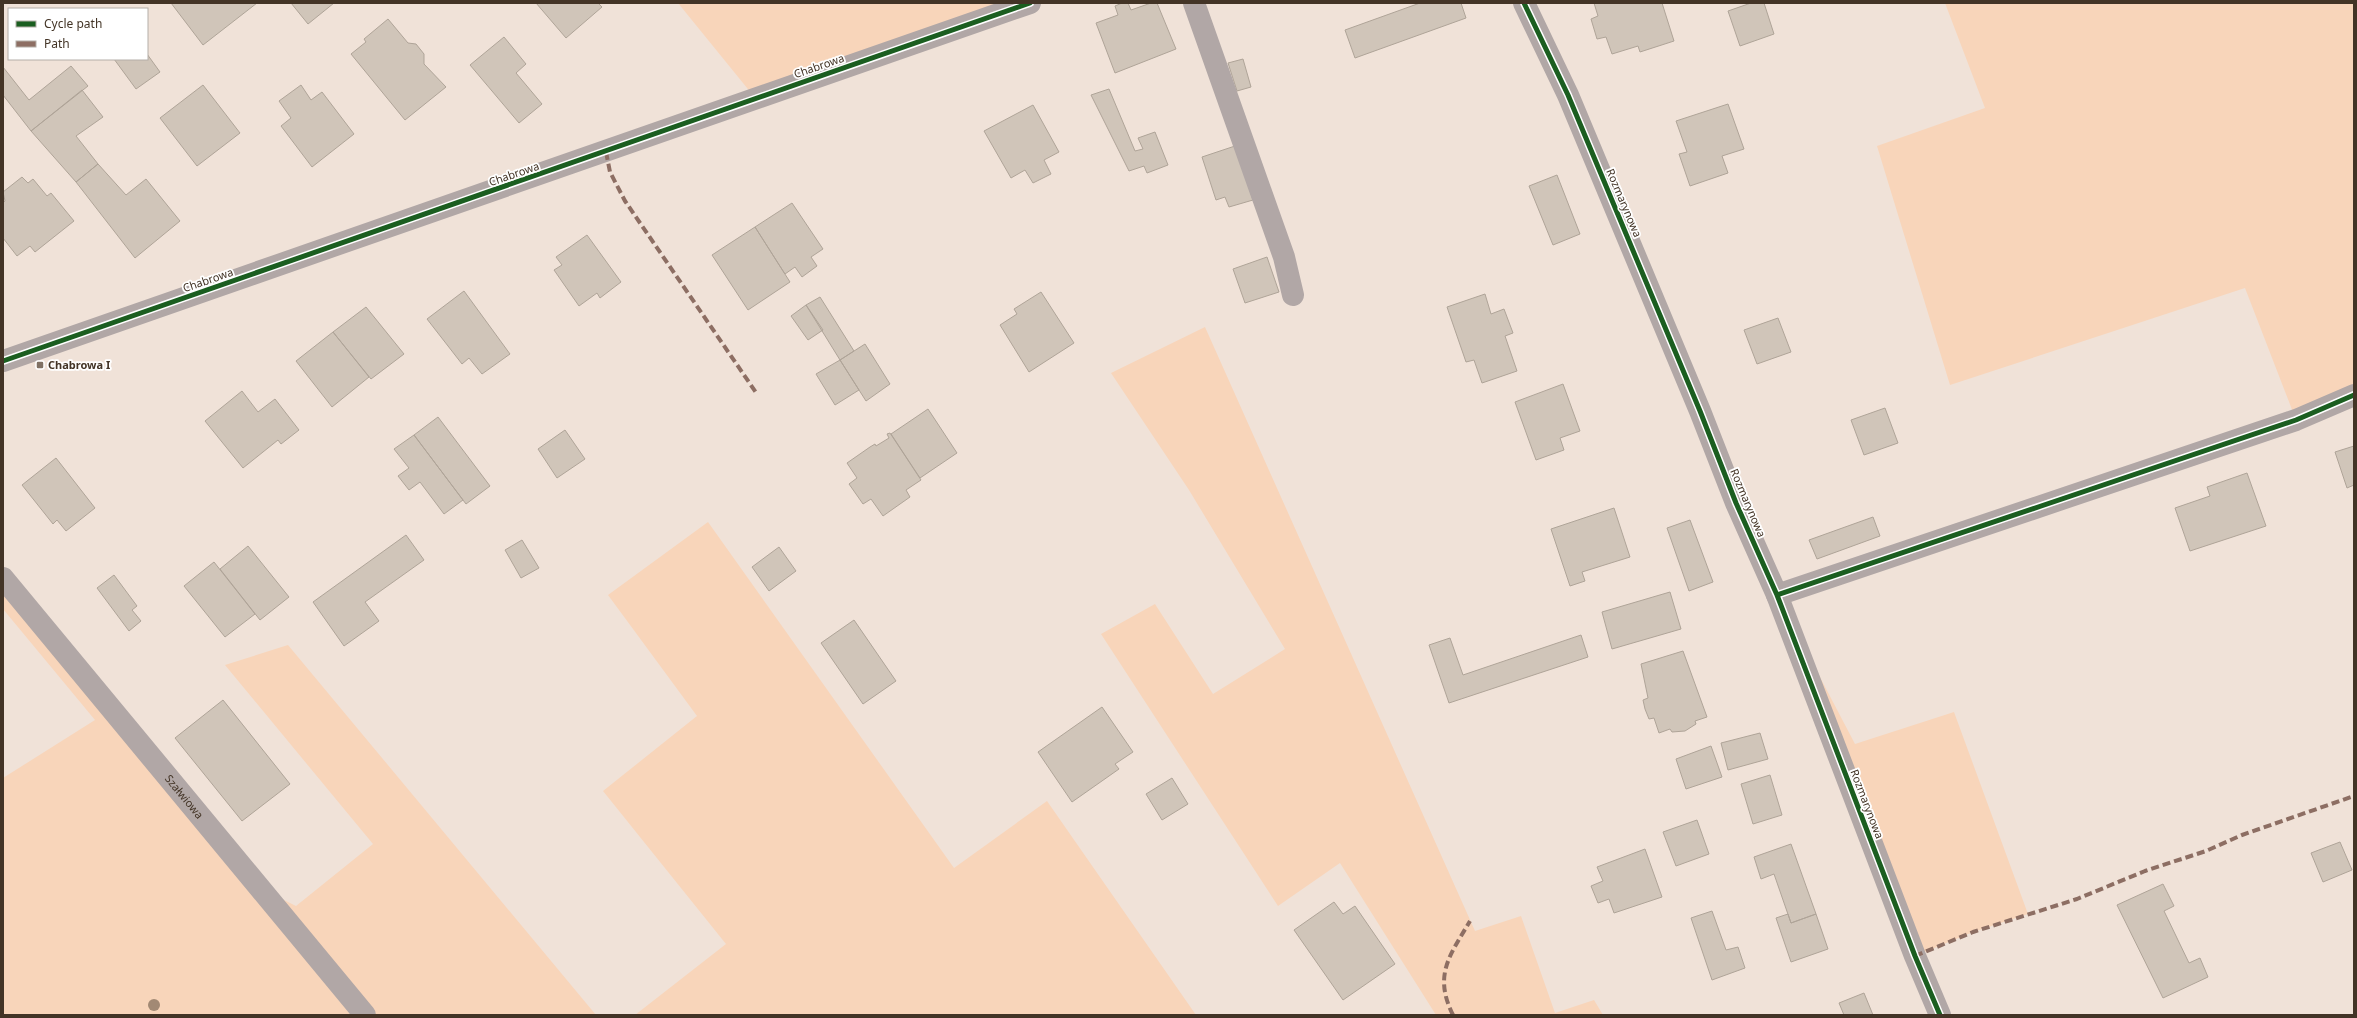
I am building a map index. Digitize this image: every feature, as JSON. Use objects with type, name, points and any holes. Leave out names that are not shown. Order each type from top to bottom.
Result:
[{"type":"street","name":"Chabrowa","points":[[3,361],[1030,3]]},
{"type":"street","points":[[1194,3],[1284,257],[1293,295]]},
{"type":"street","name":"Rozmarynowa","points":[[1524,3],[1568,95],[1700,411],[1736,503],[1777,595],[1914,956],[1940,1015]]},
{"type":"street","points":[[1777,595],[2296,420],[2354,395]]},
{"type":"street","name":"Szałwiowa","points":[[3,578],[365,1015]]},
{"type":"shaded area","points":[[678,3],[1030,3],[756,99]]},
{"type":"shaded area","points":[[1945,3],[2354,3],[2354,395],[2296,420],[2245,288],[1950,385],[1877,146],[1985,108]]},
{"type":"shaded area","points":[[1205,327],[1475,931],[1521,916],[1555,1013],[1594,1000],[1603,1015],[1436,1015],[1340,863],[1278,906],[1101,634],[1155,604],[1213,694],[1285,649],[1189,490],[1111,373]]},
{"type":"shaded area","points":[[708,522],[954,868],[1047,801],[1196,1015],[635,1015],[726,944],[603,791],[697,716],[608,595]]},
{"type":"shaded area","points":[[3,578],[260,888],[296,906],[373,844],[225,665],[288,645],[596,1015],[3,1015],[3,778],[95,720],[3,609]]},
{"type":"shaded area","points":[[1777,595],[1855,744],[1954,712],[2028,914],[1973,932],[1915,956]]},
{"type":"building","points":[[171,3],[257,3],[203,45]]},
{"type":"building","points":[[291,3],[334,3],[308,24]]},
{"type":"building","points":[[536,3],[598,3],[602,7],[566,38]]},
{"type":"building","points":[[1122,3],[1128,3],[1131,10],[1151,3],[1157,3],[1176,49],[1115,73],[1096,23],[1118,15],[1115,6]]},
{"type":"building","points":[[1420,3],[1461,3],[1466,18],[1355,58],[1345,30]]},
{"type":"building","points":[[1594,3],[1662,3],[1674,41],[1640,52],[1638,46],[1612,54],[1606,37],[1597,39],[1591,19],[1598,16]]},
{"type":"building","points":[[1751,3],[1764,3],[1774,34],[1740,46],[1728,11]]},
{"type":"building","points":[[388,19],[408,43],[416,44],[424,54],[424,64],[446,87],[405,120],[351,54],[366,42],[364,39]]},
{"type":"building","points":[[504,37],[526,64],[516,73],[542,104],[519,123],[470,65]]},
{"type":"building","points":[[148,55],[160,72],[136,89],[115,60],[148,60]]},
{"type":"building","points":[[1243,59],[1251,87],[1237,91],[1228,63]]},
{"type":"building","points":[[71,66],[88,86],[31,131],[3,95],[3,67],[29,100]]},
{"type":"building","points":[[203,85],[240,133],[197,166],[160,118]]},
{"type":"building","points":[[301,85],[311,100],[322,92],[354,134],[312,167],[281,126],[291,118],[279,101]]},
{"type":"building","points":[[1109,89],[1135,151],[1143,149],[1138,138],[1155,132],[1168,165],[1147,173],[1144,166],[1129,171],[1091,95]]},
{"type":"building","points":[[82,90],[103,117],[76,136],[98,164],[76,182],[31,131]]},
{"type":"building","points":[[1728,104],[1744,149],[1722,156],[1728,173],[1690,186],[1679,154],[1687,152],[1676,121]]},
{"type":"building","points":[[1033,105],[1059,152],[1044,160],[1051,174],[1033,183],[1025,170],[1011,178],[984,131]]},
{"type":"building","points":[[1235,146],[1253,200],[1229,207],[1225,197],[1216,200],[1202,157]]},
{"type":"building","points":[[98,164],[126,195],[146,179],[180,221],[135,258],[76,182]]},
{"type":"building","points":[[1557,175],[1580,234],[1553,245],[1529,186]]},
{"type":"building","points":[[22,177],[28,183],[33,179],[47,196],[51,193],[74,221],[35,252],[30,246],[17,256],[3,238],[3,203],[5,201],[3,192]]},
{"type":"building","points":[[792,203],[823,249],[811,257],[817,266],[802,277],[795,267],[785,274],[755,227]]},
{"type":"building","points":[[755,227],[790,282],[748,310],[712,255]]},
{"type":"building","points":[[587,235],[621,282],[600,298],[597,293],[579,306],[554,270],[562,265],[556,257]]},
{"type":"building","points":[[1267,257],[1279,292],[1245,303],[1233,269]]},
{"type":"building","points":[[464,291],[510,354],[482,374],[469,358],[462,364],[427,319]]},
{"type":"building","points":[[1041,292],[1074,343],[1029,372],[1000,325],[1017,314],[1014,309]]},
{"type":"building","points":[[1485,294],[1491,314],[1504,309],[1513,333],[1505,336],[1517,371],[1482,383],[1474,360],[1466,362],[1447,307]]},
{"type":"building","points":[[820,297],[854,351],[840,360],[806,305]]},
{"type":"building","points":[[806,305],[823,330],[808,340],[791,316]]},
{"type":"building","points":[[366,307],[404,354],[371,379],[333,332]]},
{"type":"building","points":[[1778,318],[1791,352],[1757,364],[1744,330]]},
{"type":"building","points":[[333,332],[369,377],[332,407],[296,361]]},
{"type":"building","points":[[865,344],[890,384],[866,401],[840,360]]},
{"type":"building","points":[[840,360],[859,390],[835,405],[816,374]]},
{"type":"building","points":[[1563,384],[1580,431],[1560,438],[1564,450],[1536,460],[1515,402]]},
{"type":"building","points":[[242,391],[258,412],[275,399],[299,430],[281,444],[278,440],[243,468],[205,421]]},
{"type":"building","points":[[1885,408],[1898,443],[1864,455],[1851,420]]},
{"type":"building","points":[[928,409],[957,453],[920,478],[891,434]]},
{"type":"building","points":[[438,417],[490,486],[466,504],[414,435]]},
{"type":"building","points":[[565,430],[585,459],[557,478],[538,449]]},
{"type":"building","points":[[890,433],[921,480],[906,490],[910,497],[883,516],[871,499],[863,504],[849,484],[857,478],[847,463],[875,444],[876,446],[889,438],[887,434]]},
{"type":"building","points":[[414,435],[463,500],[444,514],[420,482],[409,490],[398,476],[409,468],[394,449]]},
{"type":"building","points":[[2354,446],[2354,485],[2347,488],[2335,452]]},
{"type":"building","points":[[56,458],[95,508],[66,531],[57,520],[53,524],[22,485]]},
{"type":"building","points":[[2247,473],[2266,526],[2190,551],[2175,508],[2210,496],[2207,487]]},
{"type":"building","points":[[1614,508],[1630,557],[1582,572],[1585,581],[1570,586],[1551,529]]},
{"type":"building","points":[[1873,517],[1880,536],[1817,559],[1809,540]]},
{"type":"building","points":[[1690,520],[1713,582],[1689,591],[1667,528]]},
{"type":"building","points":[[406,535],[424,560],[365,602],[379,621],[344,646],[313,602]]},
{"type":"building","points":[[522,540],[539,568],[521,578],[505,550]]},
{"type":"building","points":[[248,546],[289,597],[260,620],[220,569]]},
{"type":"building","points":[[779,547],[796,571],[769,591],[752,567]]},
{"type":"building","points":[[214,562],[255,614],[225,637],[184,586]]},
{"type":"building","points":[[114,575],[137,606],[132,610],[141,621],[129,631],[97,588]]},
{"type":"building","points":[[1670,592],[1681,629],[1612,649],[1602,612]]},
{"type":"building","points":[[854,620],[896,681],[863,704],[821,643]]},
{"type":"building","points":[[1581,635],[1588,657],[1449,703],[1429,645],[1450,638],[1463,675]]},
{"type":"building","points":[[1683,651],[1707,717],[1695,721],[1696,724],[1685,731],[1672,732],[1670,729],[1659,733],[1654,718],[1649,719],[1645,709],[1643,700],[1648,698],[1641,664]]},
{"type":"building","points":[[223,700],[290,784],[242,821],[175,738]]},
{"type":"building","points":[[1102,707],[1133,752],[1115,764],[1119,769],[1072,802],[1038,752]]},
{"type":"building","points":[[1760,733],[1768,759],[1728,770],[1721,743]]},
{"type":"building","points":[[1711,746],[1722,777],[1686,789],[1676,759]]},
{"type":"building","points":[[1770,775],[1782,815],[1753,824],[1741,784]]},
{"type":"building","points":[[1172,778],[1188,804],[1162,820],[1146,794]]},
{"type":"building","points":[[1697,820],[1709,854],[1676,866],[1663,832]]},
{"type":"building","points":[[2340,842],[2352,870],[2323,882],[2311,853]]},
{"type":"building","points":[[1791,844],[1816,914],[1791,923],[1774,874],[1761,879],[1754,857]]},
{"type":"building","points":[[1645,849],[1662,897],[1614,913],[1609,899],[1598,903],[1591,886],[1603,881],[1597,867]]},
{"type":"building","points":[[2163,884],[2174,906],[2164,911],[2189,963],[2200,958],[2208,977],[2163,998],[2117,905]]},
{"type":"building","points":[[1334,902],[1343,914],[1355,906],[1395,964],[1343,1000],[1294,930]]},
{"type":"building","points":[[1712,911],[1726,950],[1738,947],[1745,968],[1712,980],[1691,918]]},
{"type":"building","points":[[1788,914],[1791,923],[1816,914],[1828,949],[1791,962],[1776,918]]},
{"type":"building","points":[[1864,993],[1873,1015],[1844,1015],[1839,1003]]},
{"type":"marked path","points":[[606,152],[610,172],[625,201],[757,394]]},
{"type":"marked path","points":[[1915,956],[1973,932],[2077,899],[2145,871],[2206,851],[2242,835],[2354,796]]},
{"type":"marked path","points":[[1453,1015],[1447,1001],[1444,988],[1444,977],[1446,966],[1456,944],[1470,921]]},
{"type":"cycle path","points":[[3,361],[1030,3]]},
{"type":"cycle path","points":[[1524,3],[1568,95],[1700,411],[1736,503],[1777,595],[1915,956],[1940,1015]]},
{"type":"cycle path","points":[[1777,595],[2296,420],[2354,395]]},
{"type":"place","name":"Chabrowa I","points":[[40,365]]}]
